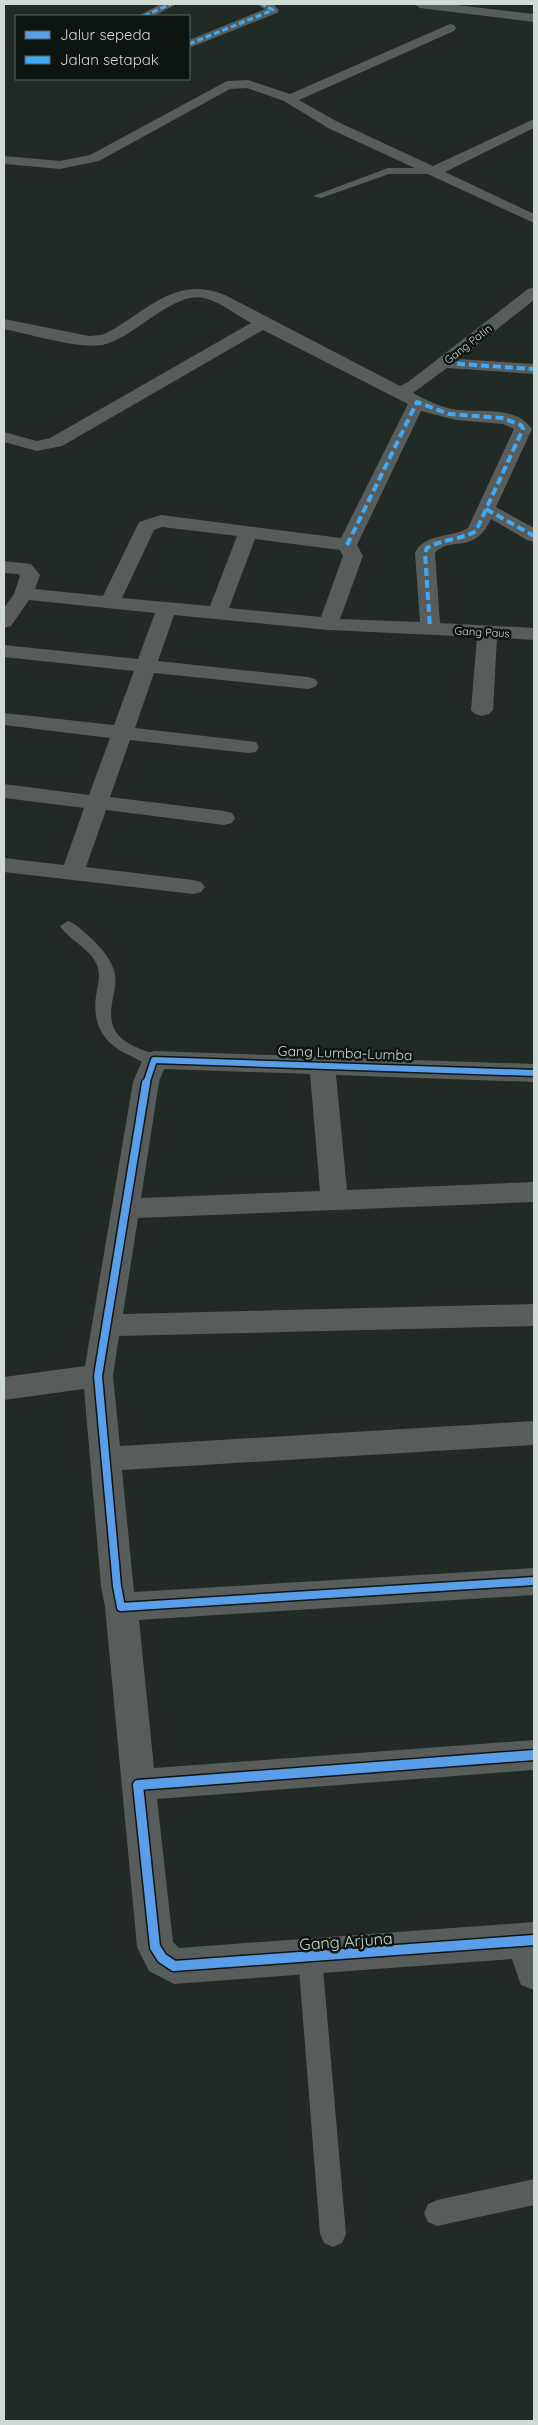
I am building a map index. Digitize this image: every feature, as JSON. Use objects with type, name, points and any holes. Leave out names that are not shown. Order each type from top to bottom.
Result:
[{"type":"street","points":[[146,15],[172,4]]},
{"type":"street","points":[[190,44],[273,10],[271,7],[262,4]]},
{"type":"street","points":[[420,4],[534,18]]},
{"type":"street","points":[[291,99],[450,28]]},
{"type":"street","points":[[4,160],[60,165],[94,158],[227,85],[248,84],[291,99],[294,104],[333,125],[534,219]]},
{"type":"street","points":[[435,172],[534,123]]},
{"type":"street","points":[[4,324],[97,341],[110,338],[179,297],[196,292],[209,294],[417,402],[449,414],[502,418],[517,422],[522,427],[476,531],[469,536],[436,543],[427,548],[425,553],[430,628]]},
{"type":"street","name":"Gang Patin","points":[[399,393],[414,386],[445,363],[534,292]]},
{"type":"street","points":[[4,437],[37,446],[56,442],[263,323]]},
{"type":"street","points":[[445,363],[534,369]]},
{"type":"street","points":[[346,545],[417,402]]},
{"type":"street","points":[[486,509],[534,536]]},
{"type":"street","points":[[110,603],[146,526],[149,523],[161,521],[346,545],[353,556],[328,624]]},
{"type":"street","points":[[217,613],[248,532]]},
{"type":"street","points":[[4,567],[24,568],[29,571],[30,575],[24,594],[4,622]]},
{"type":"street","name":"Gang Paus","points":[[24,594],[328,624],[534,634]]},
{"type":"street","points":[[72,874],[166,609]]},
{"type":"street","points":[[482,710],[487,633]]},
{"type":"street","points":[[4,651],[308,683]]},
{"type":"street","points":[[4,719],[248,748]]},
{"type":"street","points":[[4,790],[224,818]]},
{"type":"street","points":[[4,865],[193,887]]},
{"type":"street","points":[[154,1060],[146,1082],[98,1376],[117,1586],[121,1607],[138,1785],[534,1755]]},
{"type":"street","name":"Gang Lumba-Lumba","points":[[154,1060],[534,1073]]},
{"type":"street","points":[[322,1065],[334,1200]]},
{"type":"street","points":[[125,1209],[534,1192]]},
{"type":"street","points":[[106,1324],[534,1315]]},
{"type":"street","points":[[4,1388],[98,1376]]},
{"type":"street","points":[[107,1459],[534,1433]]},
{"type":"street","points":[[121,1607],[534,1581]]},
{"type":"street","name":"Gang Arjuna","points":[[138,1785],[155,1947],[162,1958],[174,1966],[310,1957],[531,1951]]},
{"type":"lane","points":[[318,196],[388,171],[435,172]]},
{"type":"lane","points":[[68,926],[96,952],[105,966],[108,975],[102,1014],[109,1036],[124,1047],[154,1060]]},
{"type":"lane","points":[[310,1957],[333,2234]]},
{"type":"lane","points":[[437,2213],[534,2192]]},
{"type":"marked path","points":[[146,15],[171,4]]},
{"type":"marked path","points":[[190,44],[273,10],[271,7],[262,4]]},
{"type":"marked path","points":[[445,363],[534,369]]},
{"type":"marked path","points":[[347,545],[417,402],[449,414],[502,418],[521,425],[523,429],[476,531],[470,535],[438,543],[427,548],[425,553],[430,628]]},
{"type":"marked path","points":[[486,509],[534,536]]},
{"type":"cycle path","points":[[534,1073],[154,1060],[146,1082],[98,1376],[117,1586],[121,1607],[534,1581]]},
{"type":"cycle path","points":[[534,1755],[138,1785],[155,1947],[162,1958],[174,1966],[534,1940]]}]
